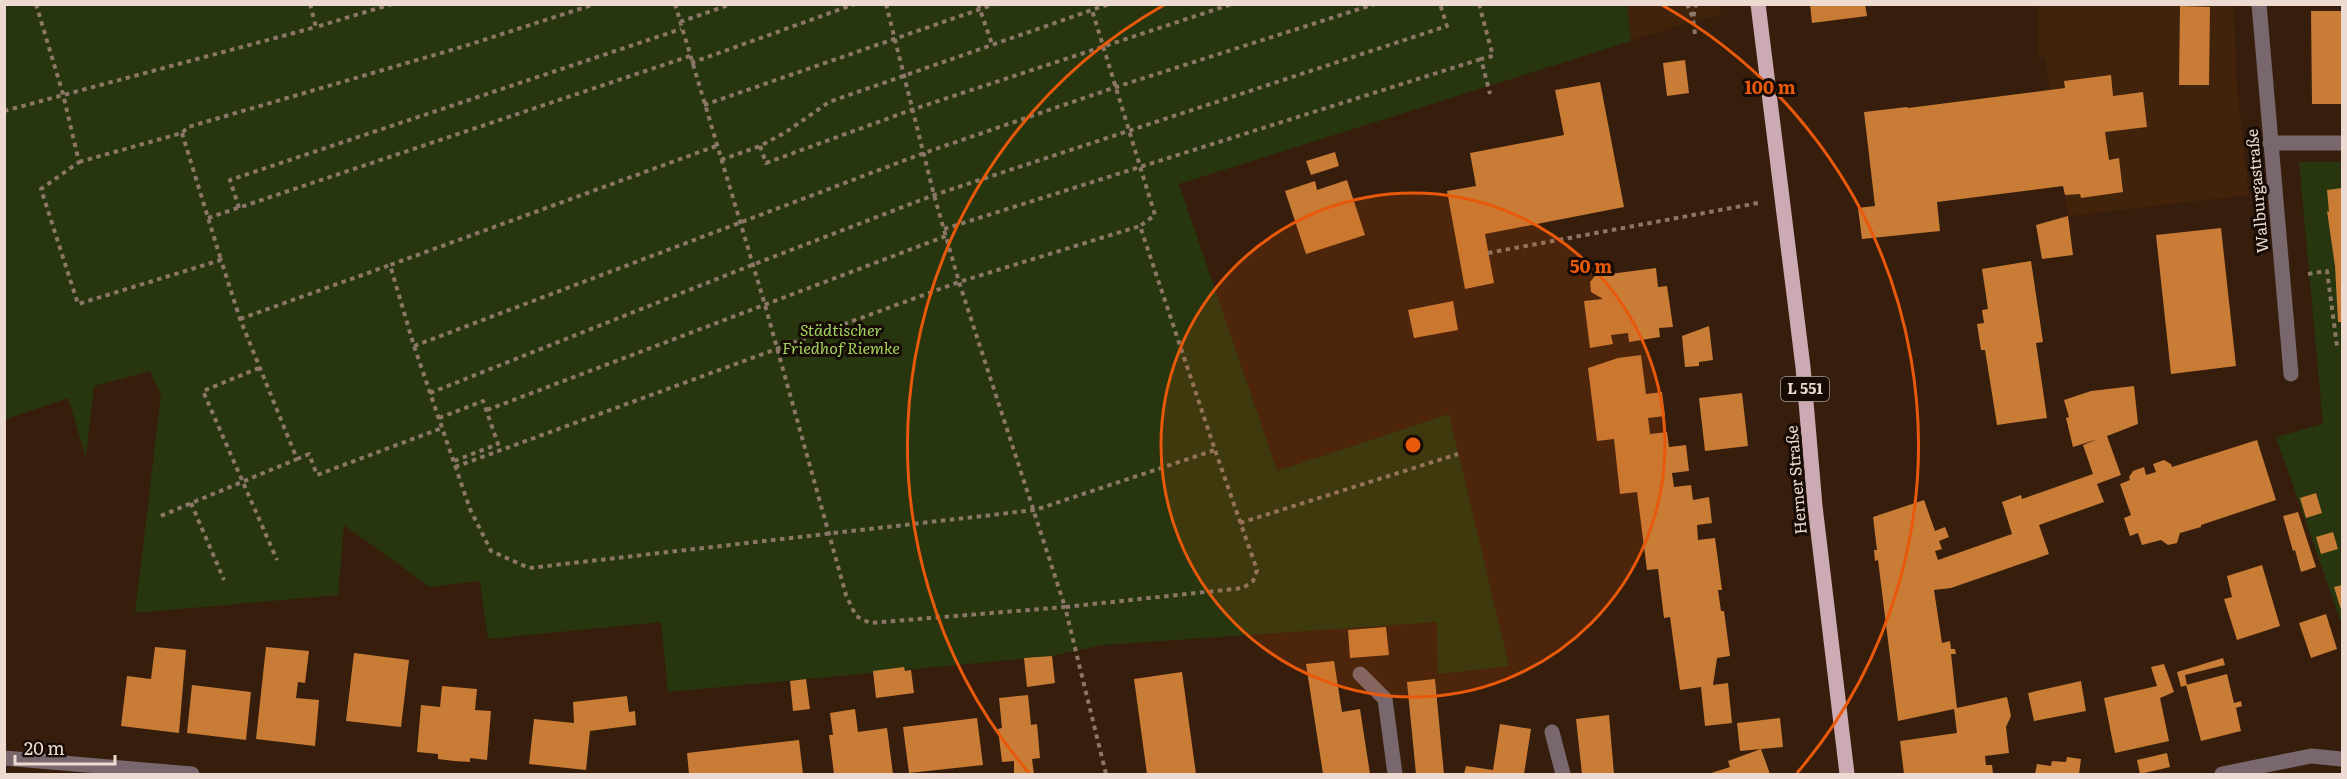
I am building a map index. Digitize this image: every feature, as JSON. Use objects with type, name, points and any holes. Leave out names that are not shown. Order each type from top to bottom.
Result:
[{"type":"main road","name":"Herner Straße","points":[[1758,4],[1803,367],[1817,517],[1847,774]]},
{"type":"street","name":"Walburgastraße","points":[[2259,4],[2291,374]]},
{"type":"street","points":[[2270,143],[2343,143]]},
{"type":"street","points":[[1360,674],[1384,699],[1395,774]]},
{"type":"street","points":[[1552,732],[1563,774]]},
{"type":"street","points":[[2222,774],[2311,756],[2343,759]]},
{"type":"street","points":[[4,758],[192,774]]},
{"type":"path","points":[[36,4],[63,94],[79,162]]},
{"type":"path","points":[[310,4],[316,27]]},
{"type":"path","points":[[4,111],[316,27],[392,4]]},
{"type":"path","points":[[221,261],[78,304],[41,189],[79,162],[182,133],[188,128],[465,46],[595,4]]},
{"type":"path","points":[[675,4],[778,349],[846,595],[856,616],[870,623],[1065,607],[1243,588],[1253,581],[1257,570],[1140,226]]},
{"type":"path","points":[[680,22],[731,4]]},
{"type":"path","points":[[691,63],[855,4]]},
{"type":"path","points":[[886,4],[958,282],[1035,510],[1065,607],[1107,774]]},
{"type":"path","points":[[704,105],[895,39],[979,7],[995,4]]},
{"type":"path","points":[[721,160],[760,146],[786,132],[829,102],[1109,4]]},
{"type":"path","points":[[760,146],[766,163],[914,109],[1232,4]]},
{"type":"path","points":[[414,346],[924,153],[1116,87],[1375,4]]},
{"type":"path","points":[[430,393],[934,195],[1447,26],[1440,4]]},
{"type":"path","points":[[944,229],[1493,56],[1479,4]]},
{"type":"path","points":[[1687,4],[1694,19]]},
{"type":"path","points":[[1695,34],[1696,4]]},
{"type":"path","points":[[979,7],[992,44]]},
{"type":"path","points":[[455,467],[958,282],[1140,226],[1155,215],[1092,10]]},
{"type":"path","points":[[239,208],[230,180],[681,28]]},
{"type":"path","points":[[208,218],[690,56]]},
{"type":"path","points":[[1481,59],[1490,94]]},
{"type":"path","points":[[182,133],[240,319],[297,459]]},
{"type":"path","points":[[240,319],[716,146]]},
{"type":"path","points":[[1488,253],[1782,198]]},
{"type":"path","points":[[487,410],[946,236]]},
{"type":"path","points":[[390,265],[414,346],[470,509],[491,551],[529,568],[1035,510],[1215,450]]},
{"type":"path","points":[[2283,277],[2327,271],[2337,346],[2343,345]]},
{"type":"path","points":[[259,368],[203,391],[277,560]]},
{"type":"path","points":[[439,418],[483,401],[487,410],[498,444],[454,461]]},
{"type":"path","points":[[158,517],[309,454],[317,475],[442,428]]},
{"type":"path","points":[[1240,523],[1458,454]]},
{"type":"path","points":[[191,502],[224,580]]},
{"type":"shaded area","points":[[1627,5],[1720,5],[1721,16],[1699,19],[1631,41]]},
{"type":"shaded area","points":[[2038,5],[2234,5],[2237,87],[2249,195],[2068,216],[2045,57],[2038,57]]},
{"type":"green space","name":"Städtischer Friedhof Riemke","points":[[4,5],[1627,5],[1631,41],[1179,184],[1277,471],[1449,414],[1509,666],[1438,674],[1437,622],[1103,645],[1052,656],[668,692],[661,622],[488,639],[480,581],[430,587],[344,525],[338,595],[135,613],[161,396],[150,371],[94,386],[86,457],[68,398],[5,419]]},
{"type":"green space","points":[[2299,162],[2342,162],[2342,625],[2276,437],[2323,424]]},
{"type":"building","points":[[1810,4],[1865,4],[1867,16],[1812,23]]},
{"type":"building","points":[[2180,6],[2210,7],[2209,85],[2179,85]]},
{"type":"building","points":[[2311,11],[2342,11],[2342,104],[2312,104]]},
{"type":"building","points":[[1685,60],[1689,93],[1667,96],[1663,63]]},
{"type":"building","points":[[2111,75],[2113,96],[2143,92],[2147,127],[2105,132],[2109,160],[2119,158],[2123,192],[2081,198],[2080,194],[2065,195],[2063,186],[1937,202],[1940,231],[1862,239],[1858,208],[1875,206],[1864,112],[2065,88],[2064,81]]},
{"type":"building","points":[[1600,82],[1624,207],[1485,234],[1494,283],[1465,289],[1447,191],[1476,186],[1470,153],[1564,135],[1555,90]]},
{"type":"building","points":[[1335,152],[1339,166],[1311,175],[1306,161]]},
{"type":"building","points":[[1347,180],[1365,235],[1306,254],[1285,191],[1315,181],[1317,190]]},
{"type":"building","points":[[2342,188],[2342,322],[2338,322],[2327,190]]},
{"type":"building","points":[[2068,216],[2073,255],[2042,259],[2036,225]]},
{"type":"building","points":[[2221,228],[2236,366],[2171,374],[2156,235]]},
{"type":"building","points":[[2031,261],[2043,342],[2036,343],[2047,418],[1997,425],[1985,350],[1981,350],[1977,324],[1984,323],[1982,310],[1988,309],[1982,269]]},
{"type":"building","points":[[1656,268],[1658,287],[1667,286],[1673,327],[1659,328],[1660,337],[1629,342],[1628,333],[1611,335],[1613,344],[1590,348],[1584,301],[1603,299],[1591,292],[1590,282],[1595,276]]},
{"type":"building","points":[[1453,301],[1458,330],[1414,338],[1408,310]]},
{"type":"building","points":[[1709,326],[1713,360],[1699,362],[1699,366],[1685,367],[1682,336]]},
{"type":"building","points":[[1641,355],[1646,394],[1662,392],[1665,416],[1648,418],[1650,434],[1667,432],[1669,447],[1686,445],[1689,471],[1672,473],[1674,487],[1691,485],[1693,500],[1709,497],[1712,523],[1697,525],[1698,540],[1715,538],[1722,590],[1718,590],[1721,611],[1724,611],[1730,656],[1717,658],[1713,685],[1728,683],[1732,723],[1705,726],[1701,687],[1680,690],[1670,617],[1664,618],[1658,569],[1647,570],[1637,492],[1620,494],[1614,439],[1597,441],[1588,368],[1618,358]]},
{"type":"building","points":[[2134,386],[2138,424],[2107,436],[2121,475],[2097,484],[2104,502],[2039,525],[2049,554],[1951,588],[1934,590],[1942,643],[1950,641],[1951,649],[1955,649],[1956,654],[1951,654],[1957,708],[2007,697],[2011,716],[2006,727],[2009,753],[1985,756],[1986,765],[1992,765],[1993,774],[1904,774],[1900,741],[1957,733],[1954,709],[1898,721],[1878,560],[1875,561],[1874,550],[1877,550],[1873,517],[1924,500],[1935,531],[1945,527],[1949,537],[1939,541],[1942,549],[1935,551],[1938,560],[2012,534],[2002,502],[2021,495],[2022,499],[2093,474],[2083,445],[2098,439],[2073,447],[2064,400],[2091,391]]},
{"type":"building","points":[[1742,393],[1748,446],[1705,451],[1699,398]]},
{"type":"building","points":[[2257,440],[2276,500],[2180,533],[2177,543],[2168,545],[2161,540],[2142,545],[2138,533],[2130,536],[2124,518],[2131,515],[2120,484],[2130,480],[2129,477],[2133,471],[2144,467],[2146,475],[2156,472],[2153,464],[2164,460],[2172,467]]},
{"type":"building","points":[[2316,493],[2322,513],[2306,518],[2300,498]]},
{"type":"building","points":[[2298,512],[2316,567],[2301,572],[2283,516]]},
{"type":"building","points":[[2333,532],[2338,549],[2321,554],[2316,537]]},
{"type":"building","points":[[2262,565],[2280,626],[2237,640],[2224,599],[2232,597],[2227,576]]},
{"type":"building","points":[[2342,585],[2342,613],[2334,587]]},
{"type":"building","points":[[2326,614],[2337,649],[2311,658],[2299,623]]},
{"type":"building","points":[[1386,627],[1389,655],[1350,658],[1348,630]]},
{"type":"building","points":[[155,647],[186,650],[179,733],[121,726],[127,676],[151,679]]},
{"type":"building","points":[[266,647],[309,651],[305,683],[298,682],[296,698],[319,700],[315,746],[256,739]]},
{"type":"building","points":[[354,653],[409,660],[401,727],[346,721]]},
{"type":"building","points":[[1052,656],[1055,683],[1027,687],[1024,658]]},
{"type":"building","points":[[2223,658],[2225,665],[2185,675],[2187,685],[2181,687],[2177,672]]},
{"type":"building","points":[[1334,661],[1342,712],[1360,709],[1370,774],[1323,774],[1306,664]]},
{"type":"building","points":[[2164,664],[2174,692],[2160,698],[2169,741],[2115,753],[2104,698],[2157,686],[2151,667]]},
{"type":"building","points":[[904,667],[905,671],[911,670],[914,693],[876,698],[873,671]]},
{"type":"building","points":[[1182,672],[1196,774],[1147,774],[1134,679]]},
{"type":"building","points":[[2227,674],[2234,703],[2241,701],[2242,706],[2236,708],[2241,731],[2201,741],[2186,685]]},
{"type":"building","points":[[806,679],[810,709],[793,711],[790,681]]},
{"type":"building","points":[[1435,679],[1444,774],[1416,774],[1407,682]]},
{"type":"building","points":[[2081,681],[2086,711],[2034,721],[2028,693]]},
{"type":"building","points":[[192,685],[251,692],[246,740],[187,733]]},
{"type":"building","points":[[442,686],[477,689],[475,710],[491,711],[487,760],[470,758],[470,762],[454,761],[438,759],[438,754],[417,752],[421,705],[440,707]]},
{"type":"building","points":[[1028,695],[1031,725],[1037,724],[1040,758],[1032,759],[1034,774],[1014,774],[1014,761],[1002,762],[998,729],[1002,728],[999,698]]},
{"type":"building","points":[[627,696],[629,712],[635,711],[636,725],[590,731],[586,770],[529,764],[534,719],[574,723],[573,702]]},
{"type":"building","points":[[855,709],[858,732],[887,728],[893,774],[834,774],[829,735],[833,735],[830,713]]},
{"type":"building","points":[[1609,715],[1614,774],[1582,774],[1576,719]]},
{"type":"building","points":[[977,718],[983,765],[909,773],[903,727]]},
{"type":"building","points":[[1780,718],[1783,747],[1740,751],[1737,723]]},
{"type":"building","points":[[1500,724],[1531,729],[1524,774],[1464,774],[1466,766],[1493,770]]},
{"type":"building","points":[[799,740],[803,774],[689,774],[687,753]]},
{"type":"building","points":[[1761,749],[1770,774],[1708,774],[1730,767],[1728,761]]},
{"type":"building","points":[[2167,753],[2170,767],[2140,774],[2137,760]]},
{"type":"building","points":[[2067,757],[2081,759],[2079,774],[2035,774],[2037,764],[2051,766],[2052,761],[2066,762]]}]
